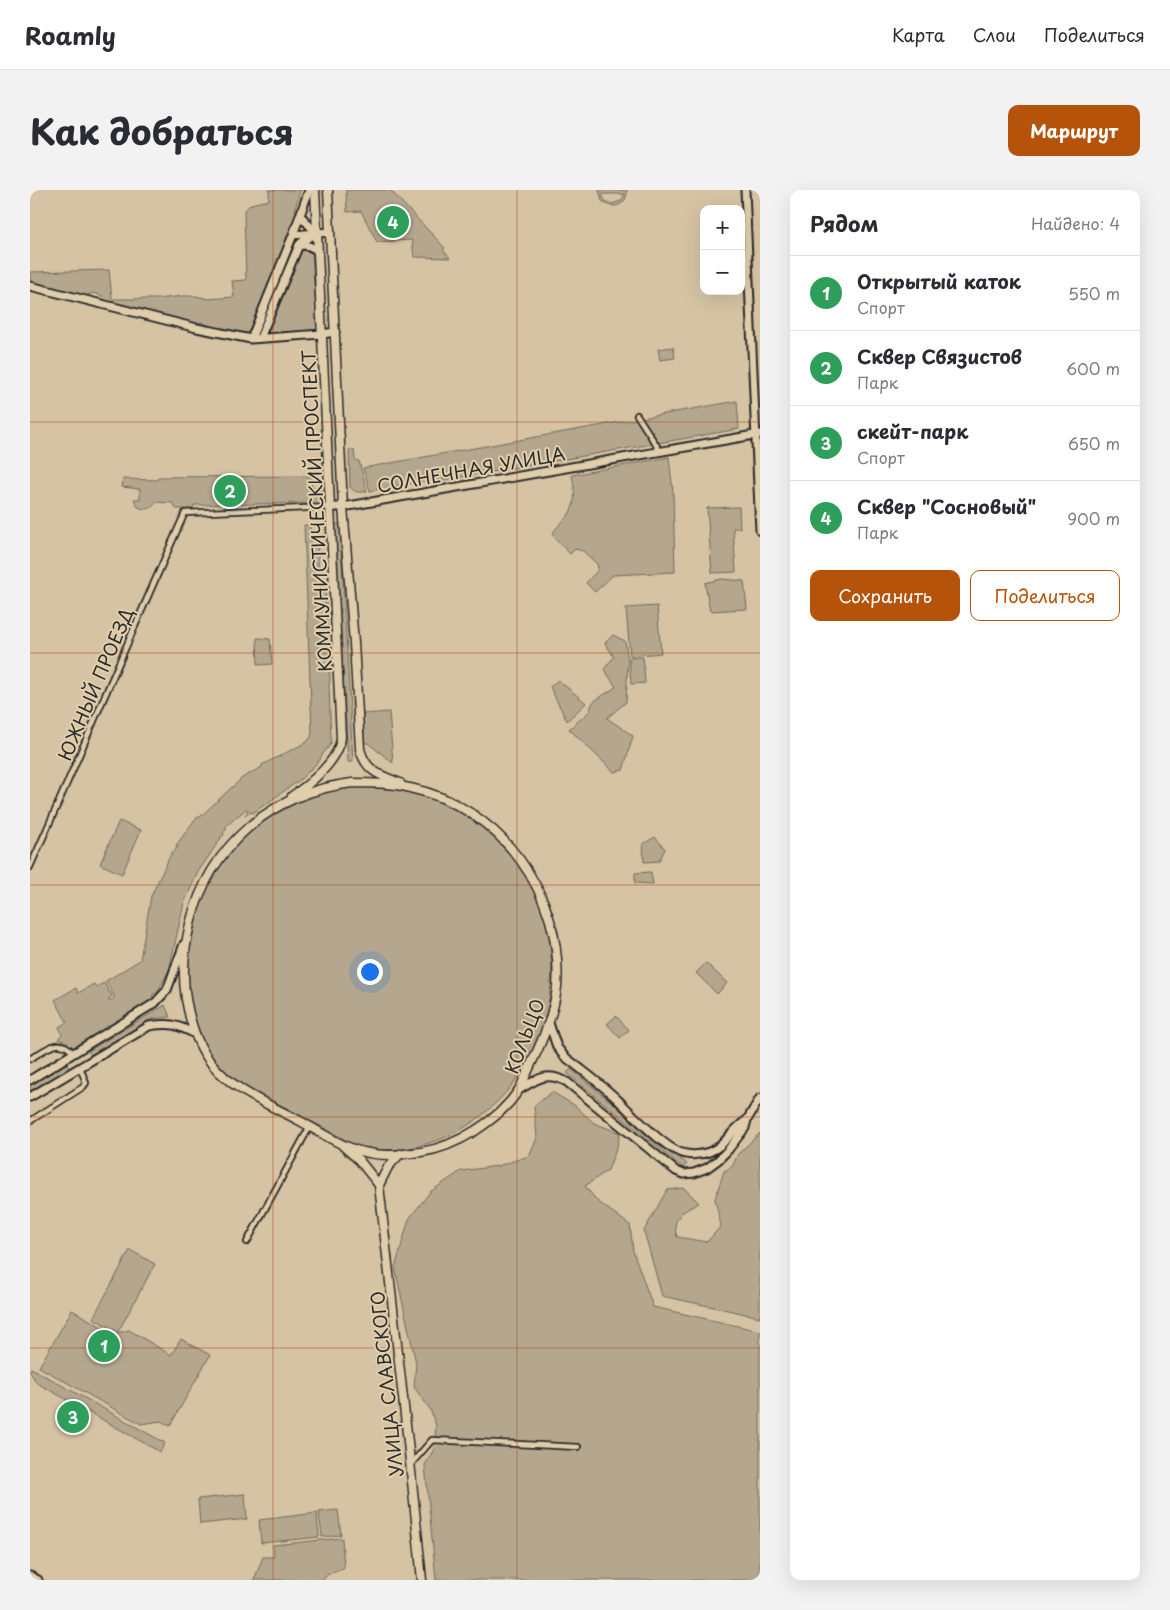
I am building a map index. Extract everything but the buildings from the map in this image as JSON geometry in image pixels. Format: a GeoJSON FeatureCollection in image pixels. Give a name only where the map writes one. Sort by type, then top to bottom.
{"type":"FeatureCollection","features":[{"type":"Feature","properties":{"kind":"main road"},"geometry":{"type":"LineString","coordinates":[[251,339],[309,190]]}},
{"type":"Feature","properties":{"kind":"main road","name":"КОММУНИСТИЧЕСКИЙ ПРОСПЕКТ"},"geometry":{"type":"LineString","coordinates":[[280,805],[320,773],[336,753],[341,743],[315,190]]}},
{"type":"Feature","properties":{"kind":"main road","name":"КОММУНИСТИЧЕСКИЙ ПРОСПЕКТ"},"geometry":{"type":"LineString","coordinates":[[328,190],[343,507],[360,749],[368,766],[380,775],[411,788]]}},
{"type":"Feature","properties":{"kind":"main road"},"geometry":{"type":"LineString","coordinates":[[745,190],[758,434],[760,531]]}},
{"type":"Feature","properties":{"kind":"main road"},"geometry":{"type":"LineString","coordinates":[[300,215],[316,233]]}},
{"type":"Feature","properties":{"kind":"main road"},"geometry":{"type":"LineString","coordinates":[[293,235],[330,232]]}},
{"type":"Feature","properties":{"kind":"main road"},"geometry":{"type":"LineString","coordinates":[[260,338],[299,245],[316,233]]}},
{"type":"Feature","properties":{"kind":"main road"},"geometry":{"type":"LineString","coordinates":[[299,245],[314,248],[318,252]]}},
{"type":"Feature","properties":{"kind":"main road"},"geometry":{"type":"LineString","coordinates":[[30,286],[251,339],[335,332]]}},
{"type":"Feature","properties":{"kind":"main road","name":"СОЛНЕЧНАЯ УЛИЦА"},"geometry":{"type":"LineString","coordinates":[[330,507],[343,507],[758,434]]}},
{"type":"Feature","properties":{"kind":"main road","name":"КОЛЬЦО"},"geometry":{"type":"LineString","coordinates":[[368,783],[411,788],[440,797],[472,814],[498,834],[516,854],[532,877],[548,914],[556,952],[557,985],[544,1037],[519,1090],[498,1112],[464,1138],[426,1151],[400,1154],[368,1153],[338,1142],[251,1094],[223,1076],[211,1063],[203,1052],[189,1014],[184,987],[187,936],[197,899],[226,850],[252,824],[280,805],[312,791],[334,786],[368,783]]}},
{"type":"Feature","properties":{"kind":"main road"},"geometry":{"type":"LineString","coordinates":[[30,1080],[155,1003],[167,990],[187,936]]}},
{"type":"Feature","properties":{"kind":"main road"},"geometry":{"type":"LineString","coordinates":[[549,1023],[557,1047],[564,1056],[620,1102],[631,1114],[679,1152],[699,1154],[710,1152],[719,1147],[746,1120],[760,1098]]}},
{"type":"Feature","properties":{"kind":"main road"},"geometry":{"type":"LineString","coordinates":[[30,1097],[149,1026],[167,1024],[180,1027],[195,1034]]}},
{"type":"Feature","properties":{"kind":"main road"},"geometry":{"type":"LineString","coordinates":[[74,1054],[80,1066]]}},
{"type":"Feature","properties":{"kind":"main road"},"geometry":{"type":"LineString","coordinates":[[519,1090],[537,1079],[547,1076],[557,1077],[567,1082],[676,1171],[684,1174],[694,1173],[707,1168],[718,1160],[745,1128],[746,1120]]}},
{"type":"Feature","properties":{"kind":"main road"},"geometry":{"type":"LineString","coordinates":[[338,1142],[359,1160],[379,1185],[388,1167],[400,1154]]}},
{"type":"Feature","properties":{"kind":"main road","name":"УЛИЦА СЛАВСКОГО"},"geometry":{"type":"LineString","coordinates":[[379,1185],[422,1580]]}},
{"type":"Feature","properties":{"kind":"main road"},"geometry":{"type":"LineString","coordinates":[[30,1576],[38,1580]]}},
{"type":"Feature","properties":{"kind":"street"},"geometry":{"type":"LineString","coordinates":[[637,415],[660,451]]}},
{"type":"Feature","properties":{"kind":"street","name":"СОЛНЕЧНАЯ УЛИЦА"},"geometry":{"type":"LineString","coordinates":[[185,513],[330,507]]}},
{"type":"Feature","properties":{"kind":"street","name":"ЮЖНЫЙ ПРОЕЗД"},"geometry":{"type":"LineString","coordinates":[[30,867],[185,513]]}},
{"type":"Feature","properties":{"kind":"street"},"geometry":{"type":"LineString","coordinates":[[30,1059],[56,1044],[64,1045],[74,1054]]}},
{"type":"Feature","properties":{"kind":"street"},"geometry":{"type":"LineString","coordinates":[[30,1121],[81,1089],[86,1083],[80,1066]]}},
{"type":"Feature","properties":{"kind":"street"},"geometry":{"type":"LineString","coordinates":[[247,1242],[310,1126]]}},
{"type":"Feature","properties":{"kind":"street"},"geometry":{"type":"LineString","coordinates":[[410,1465],[432,1440],[578,1447]]}},
{"type":"Feature","properties":{"kind":"shaded area"},"geometry":{"type":"Polygon","coordinates":[[[269,190],[301,190],[295,209],[297,218],[251,331],[244,335],[207,327],[206,324],[200,322],[196,326],[104,302],[102,296],[93,293],[86,296],[30,283],[30,272],[109,270],[112,299],[157,299],[183,296],[209,299],[234,297],[232,281],[246,280],[244,211],[251,204],[269,200],[269,190]]]}},
{"type":"Feature","properties":{"kind":"shaded area"},"geometry":{"type":"Polygon","coordinates":[[[346,190],[390,190],[445,248],[443,250],[450,258],[414,257],[412,240],[377,242],[361,211],[347,212],[346,190]]]}},
{"type":"Feature","properties":{"kind":"shaded area"},"geometry":{"type":"Polygon","coordinates":[[[599,190],[627,190],[625,199],[619,205],[611,206],[602,201],[599,190]],[[602,194],[605,201],[612,204],[621,201],[625,194],[602,194]]]}},
{"type":"Feature","properties":{"kind":"shaded area"},"geometry":{"type":"Polygon","coordinates":[[[291,250],[293,251],[266,316],[264,315],[291,250]]]}},
{"type":"Feature","properties":{"kind":"shaded area"},"geometry":{"type":"Polygon","coordinates":[[[302,250],[312,252],[317,330],[268,333],[302,250]]]}},
{"type":"Feature","properties":{"kind":"shaded area"},"geometry":{"type":"Polygon","coordinates":[[[673,347],[675,358],[660,360],[658,349],[673,347]]]}},
{"type":"Feature","properties":{"kind":"shaded area"},"geometry":{"type":"Polygon","coordinates":[[[737,401],[739,429],[433,482],[430,480],[370,491],[363,468],[737,401]]]}},
{"type":"Feature","properties":{"kind":"shaded area"},"geometry":{"type":"Polygon","coordinates":[[[349,450],[354,450],[355,460],[359,461],[367,491],[357,492],[350,487],[349,450]]]}},
{"type":"Feature","properties":{"kind":"shaded area"},"geometry":{"type":"Polygon","coordinates":[[[669,457],[673,492],[675,572],[613,575],[595,592],[586,583],[598,570],[597,564],[583,551],[575,549],[570,554],[552,535],[567,517],[574,502],[572,475],[669,457]]]}},
{"type":"Feature","properties":{"kind":"shaded area"},"geometry":{"type":"Polygon","coordinates":[[[311,476],[312,488],[321,487],[321,493],[316,502],[313,503],[194,505],[193,509],[176,509],[173,503],[156,502],[152,507],[146,509],[138,507],[134,499],[140,499],[140,489],[122,487],[123,479],[157,480],[158,477],[311,476]]]}},
{"type":"Feature","properties":{"kind":"shaded area"},"geometry":{"type":"Polygon","coordinates":[[[739,507],[740,528],[733,528],[736,572],[712,573],[707,508],[739,507]]]}},
{"type":"Feature","properties":{"kind":"shaded area"},"geometry":{"type":"Polygon","coordinates":[[[335,524],[340,524],[353,762],[348,762],[335,524]]]}},
{"type":"Feature","properties":{"kind":"shaded area"},"geometry":{"type":"Polygon","coordinates":[[[304,525],[310,525],[310,530],[315,532],[317,537],[319,580],[322,580],[325,586],[331,744],[320,760],[301,779],[253,813],[251,812],[245,816],[248,810],[246,809],[225,827],[227,829],[223,833],[224,835],[220,838],[198,872],[184,903],[169,970],[156,995],[154,993],[152,996],[154,999],[72,1048],[68,1043],[58,1039],[62,1034],[59,1027],[67,1022],[55,1000],[76,988],[78,993],[94,984],[96,987],[104,983],[112,996],[109,998],[109,1001],[114,998],[106,981],[140,960],[151,896],[172,852],[175,851],[178,846],[175,847],[196,818],[200,817],[242,778],[262,767],[262,765],[307,742],[311,737],[304,525]]]}},
{"type":"Feature","properties":{"kind":"shaded area"},"geometry":{"type":"Polygon","coordinates":[[[721,579],[744,581],[747,609],[710,611],[705,583],[721,579]]]}},
{"type":"Feature","properties":{"kind":"shaded area"},"geometry":{"type":"Polygon","coordinates":[[[657,606],[661,653],[630,656],[626,608],[657,606]]]}},
{"type":"Feature","properties":{"kind":"shaded area"},"geometry":{"type":"Polygon","coordinates":[[[613,635],[625,641],[628,660],[626,702],[607,718],[633,736],[623,770],[614,772],[569,729],[589,712],[593,702],[616,687],[604,669],[614,657],[605,643],[613,635]]]}},
{"type":"Feature","properties":{"kind":"shaded area"},"geometry":{"type":"Polygon","coordinates":[[[257,638],[270,639],[272,664],[258,665],[257,638]]]}},
{"type":"Feature","properties":{"kind":"shaded area"},"geometry":{"type":"Polygon","coordinates":[[[643,657],[645,683],[631,684],[629,658],[643,657]]]}},
{"type":"Feature","properties":{"kind":"shaded area"},"geometry":{"type":"Polygon","coordinates":[[[558,680],[586,703],[567,721],[550,687],[558,680]]]}},
{"type":"Feature","properties":{"kind":"shaded area"},"geometry":{"type":"Polygon","coordinates":[[[389,712],[393,763],[368,743],[364,743],[363,714],[389,712]]]}},
{"type":"Feature","properties":{"kind":"shaded area"},"geometry":{"type":"Polygon","coordinates":[[[354,787],[389,789],[424,796],[463,813],[495,837],[520,867],[538,901],[549,938],[551,977],[545,1017],[523,1070],[493,1106],[468,1125],[441,1139],[408,1148],[386,1150],[352,1144],[238,1082],[222,1070],[209,1055],[200,1036],[189,993],[189,954],[200,908],[212,881],[228,857],[247,836],[270,818],[296,804],[324,793],[354,787]]]}},
{"type":"Feature","properties":{"kind":"shaded area"},"geometry":{"type":"Polygon","coordinates":[[[119,821],[141,830],[122,874],[100,864],[119,821]]]}},
{"type":"Feature","properties":{"kind":"shaded area"},"geometry":{"type":"Polygon","coordinates":[[[655,837],[665,849],[659,861],[644,862],[643,844],[655,837]]]}},
{"type":"Feature","properties":{"kind":"shaded area"},"geometry":{"type":"Polygon","coordinates":[[[651,872],[653,884],[635,883],[635,873],[651,872]]]}},
{"type":"Feature","properties":{"kind":"shaded area"},"geometry":{"type":"Polygon","coordinates":[[[706,963],[727,983],[717,994],[696,973],[706,963]]]}},
{"type":"Feature","properties":{"kind":"shaded area"},"geometry":{"type":"Polygon","coordinates":[[[165,1005],[170,1017],[151,1019],[91,1055],[88,1051],[165,1005]]]}},
{"type":"Feature","properties":{"kind":"shaded area"},"geometry":{"type":"Polygon","coordinates":[[[616,1016],[629,1030],[620,1038],[607,1024],[616,1016]]]}},
{"type":"Feature","properties":{"kind":"shaded area"},"geometry":{"type":"Polygon","coordinates":[[[66,1064],[70,1068],[30,1091],[30,1085],[66,1064]]]}},
{"type":"Feature","properties":{"kind":"shaded area"},"geometry":{"type":"Polygon","coordinates":[[[571,1069],[687,1164],[683,1168],[567,1073],[571,1069]]]}},
{"type":"Feature","properties":{"kind":"shaded area"},"geometry":{"type":"Polygon","coordinates":[[[552,1092],[574,1105],[594,1123],[620,1133],[608,1170],[585,1186],[597,1201],[630,1225],[633,1251],[653,1307],[760,1331],[760,1580],[436,1580],[425,1465],[434,1449],[436,1426],[430,1409],[414,1387],[416,1363],[395,1268],[409,1219],[430,1192],[461,1171],[498,1166],[529,1156],[537,1138],[534,1106],[552,1092]]]}},
{"type":"Feature","properties":{"kind":"shaded area"},"geometry":{"type":"Polygon","coordinates":[[[760,1133],[760,1317],[662,1296],[644,1231],[667,1190],[684,1188],[699,1203],[683,1212],[677,1219],[677,1237],[707,1242],[721,1226],[715,1199],[724,1171],[732,1167],[738,1154],[760,1133]]]}},
{"type":"Feature","properties":{"kind":"shaded area"},"geometry":{"type":"Polygon","coordinates":[[[130,1250],[155,1264],[118,1332],[93,1318],[130,1250]]]}},
{"type":"Feature","properties":{"kind":"shaded area"},"geometry":{"type":"Polygon","coordinates":[[[72,1310],[114,1334],[129,1330],[171,1355],[181,1339],[210,1355],[170,1426],[161,1421],[141,1424],[39,1367],[72,1310]]]}},
{"type":"Feature","properties":{"kind":"shaded area"},"geometry":{"type":"Polygon","coordinates":[[[31,1368],[165,1443],[160,1452],[37,1383],[30,1372],[31,1368]]]}},
{"type":"Feature","properties":{"kind":"shaded area"},"geometry":{"type":"Polygon","coordinates":[[[245,1494],[247,1519],[200,1524],[198,1499],[245,1494]]]}},
{"type":"Feature","properties":{"kind":"shaded area"},"geometry":{"type":"Polygon","coordinates":[[[338,1510],[341,1535],[322,1537],[319,1512],[338,1510]]]}},
{"type":"Feature","properties":{"kind":"shaded area"},"geometry":{"type":"Polygon","coordinates":[[[317,1513],[319,1537],[261,1543],[259,1520],[317,1513]]]}},
{"type":"Feature","properties":{"kind":"shaded area"},"geometry":{"type":"Polygon","coordinates":[[[342,1538],[344,1568],[335,1571],[323,1580],[254,1580],[263,1557],[274,1557],[273,1545],[342,1538]]]}},
{"type":"Feature","properties":{"kind":"place","name":"Сквер \"Сосновый\""},"geometry":{"type":"Point","coordinates":[393,222]}},
{"type":"Feature","properties":{"kind":"place","name":"Сквер Связистов"},"geometry":{"type":"Point","coordinates":[230,491]}},
{"type":"Feature","properties":{"kind":"place","name":"Открытый каток"},"geometry":{"type":"Point","coordinates":[104,1346]}},
{"type":"Feature","properties":{"kind":"place","name":"скейт-парк"},"geometry":{"type":"Point","coordinates":[73,1417]}}]}
